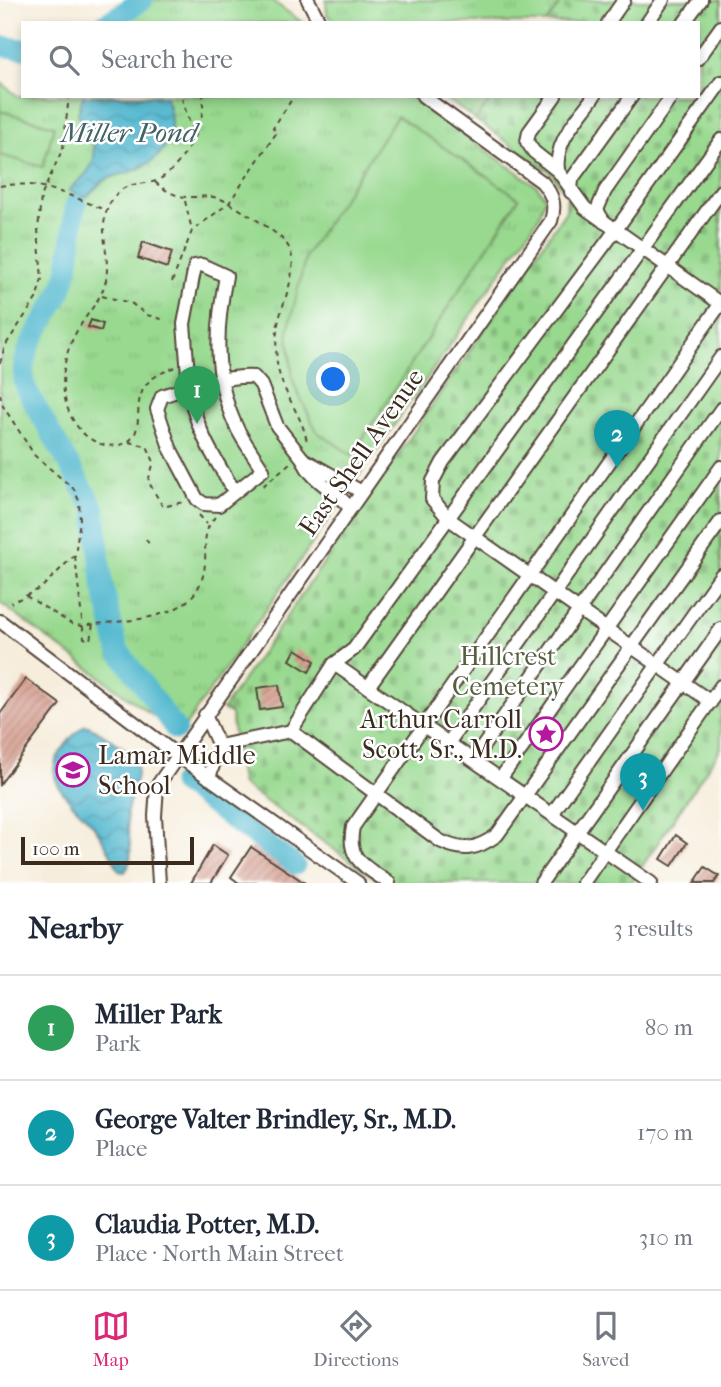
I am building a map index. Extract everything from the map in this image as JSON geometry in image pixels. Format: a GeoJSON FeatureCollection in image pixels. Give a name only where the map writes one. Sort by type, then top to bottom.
{"type":"FeatureCollection","features":[{"type":"Feature","properties":{"kind":"street"},"geometry":{"type":"LineString","coordinates":[[308,0],[319,21]]}},
{"type":"Feature","properties":{"kind":"street"},"geometry":{"type":"LineString","coordinates":[[609,21],[624,0]]}},
{"type":"Feature","properties":{"kind":"street"},"geometry":{"type":"LineString","coordinates":[[648,21],[663,0]]}},
{"type":"Feature","properties":{"kind":"street"},"geometry":{"type":"LineString","coordinates":[[685,21],[701,0]]}},
{"type":"Feature","properties":{"kind":"street"},"geometry":{"type":"LineString","coordinates":[[700,56],[721,27]]}},
{"type":"Feature","properties":{"kind":"street"},"geometry":{"type":"LineString","coordinates":[[711,702],[530,573],[449,519],[432,499],[433,481],[443,462],[611,228],[721,82]]}},
{"type":"Feature","properties":{"kind":"street","name":"East Shell Avenue"},"geometry":{"type":"LineString","coordinates":[[159,883],[155,816],[158,786],[360,491],[551,221],[555,208],[551,193],[542,182],[426,98]]}},
{"type":"Feature","properties":{"kind":"street"},"geometry":{"type":"LineString","coordinates":[[389,883],[354,857],[349,844],[353,827],[721,303],[585,208],[558,171],[534,152],[527,142],[529,132],[554,98]]}},
{"type":"Feature","properties":{"kind":"street"},"geometry":{"type":"LineString","coordinates":[[558,171],[556,155],[562,142],[593,98]]}},
{"type":"Feature","properties":{"kind":"street"},"geometry":{"type":"LineString","coordinates":[[571,192],[572,179],[631,98]]}},
{"type":"Feature","properties":{"kind":"street"},"geometry":{"type":"LineString","coordinates":[[611,228],[597,210],[605,191],[671,98]]}},
{"type":"Feature","properties":{"kind":"street"},"geometry":{"type":"LineString","coordinates":[[219,746],[291,732],[334,664],[354,649],[721,140]]}},
{"type":"Feature","properties":{"kind":"street"},"geometry":{"type":"LineString","coordinates":[[368,687],[721,191]]}},
{"type":"Feature","properties":{"kind":"street"},"geometry":{"type":"LineString","coordinates":[[235,492],[205,444],[192,410],[189,387],[185,361],[184,324],[195,266],[202,265],[226,276],[217,350],[219,381],[235,425],[262,470],[235,492],[219,505],[204,504],[197,499],[170,448],[156,409],[158,402],[168,393],[189,387],[219,381],[248,377],[257,380],[277,426],[301,457],[310,475],[340,495],[349,508]]}},
{"type":"Feature","properties":{"kind":"street"},"geometry":{"type":"LineString","coordinates":[[449,742],[721,357]]}},
{"type":"Feature","properties":{"kind":"street"},"geometry":{"type":"LineString","coordinates":[[474,759],[721,409]]}},
{"type":"Feature","properties":{"kind":"street"},"geometry":{"type":"LineString","coordinates":[[301,457],[327,469],[360,491]]}},
{"type":"Feature","properties":{"kind":"street"},"geometry":{"type":"LineString","coordinates":[[501,778],[721,467]]}},
{"type":"Feature","properties":{"kind":"street"},"geometry":{"type":"LineString","coordinates":[[291,732],[440,841],[457,849],[479,848],[497,835],[721,521]]}},
{"type":"Feature","properties":{"kind":"street"},"geometry":{"type":"LineString","coordinates":[[552,814],[721,575]]}},
{"type":"Feature","properties":{"kind":"street"},"geometry":{"type":"LineString","coordinates":[[0,621],[342,878],[358,883]]}},
{"type":"Feature","properties":{"kind":"street"},"geometry":{"type":"LineString","coordinates":[[541,883],[721,629]]}},
{"type":"Feature","properties":{"kind":"street"},"geometry":{"type":"LineString","coordinates":[[334,664],[649,882]]}},
{"type":"Feature","properties":{"kind":"street"},"geometry":{"type":"LineString","coordinates":[[583,883],[721,686]]}},
{"type":"Feature","properties":{"kind":"street"},"geometry":{"type":"LineString","coordinates":[[205,715],[219,746],[209,778]]}},
{"type":"Feature","properties":{"kind":"path"},"geometry":{"type":"LineString","coordinates":[[0,363],[10,338],[36,299],[42,279],[38,230],[41,197],[63,148],[69,98]]}},
{"type":"Feature","properties":{"kind":"path"},"geometry":{"type":"LineString","coordinates":[[182,98],[194,137]]}},
{"type":"Feature","properties":{"kind":"path"},"geometry":{"type":"LineString","coordinates":[[187,501],[163,507],[148,481],[154,462],[147,446],[128,442],[117,446],[103,445],[88,438],[77,427],[64,395],[63,375],[72,339],[101,296],[106,280],[102,229],[106,210],[121,189],[133,184],[155,182],[184,159],[203,111],[203,98]]}},
{"type":"Feature","properties":{"kind":"path"},"geometry":{"type":"LineString","coordinates":[[172,282],[192,231],[229,203],[270,144],[277,132],[274,128],[293,98]]}},
{"type":"Feature","properties":{"kind":"path"},"geometry":{"type":"LineString","coordinates":[[155,182],[170,195],[184,199],[209,197],[229,203],[285,242],[291,255],[290,280],[277,331],[277,364],[283,391],[306,437],[307,445],[301,457],[269,485],[256,489]]}},
{"type":"Feature","properties":{"kind":"path"},"geometry":{"type":"LineString","coordinates":[[0,186],[14,183],[47,186],[106,210]]}},
{"type":"Feature","properties":{"kind":"path"},"geometry":{"type":"LineString","coordinates":[[184,199],[192,231]]}},
{"type":"Feature","properties":{"kind":"path"},"geometry":{"type":"LineString","coordinates":[[101,296],[131,303],[147,315],[165,320]]}},
{"type":"Feature","properties":{"kind":"path"},"geometry":{"type":"LineString","coordinates":[[128,442],[140,422],[138,405],[142,391],[159,373],[185,361]]}},
{"type":"Feature","properties":{"kind":"path"},"geometry":{"type":"LineString","coordinates":[[0,394],[2,406],[35,456],[74,489],[79,500],[80,520],[75,555],[84,638],[90,640],[94,624]]}},
{"type":"Feature","properties":{"kind":"path"},"geometry":{"type":"LineString","coordinates":[[197,512],[208,524]]}},
{"type":"Feature","properties":{"kind":"path"},"geometry":{"type":"LineString","coordinates":[[26,596],[72,624],[82,626],[176,610],[191,598],[205,563],[203,542],[208,524],[218,512]]}},
{"type":"Feature","properties":{"kind":"path"},"geometry":{"type":"LineString","coordinates":[[146,539],[149,544]]}},
{"type":"Feature","properties":{"kind":"path"},"geometry":{"type":"LineString","coordinates":[[11,603],[41,588],[75,555]]}},
{"type":"Feature","properties":{"kind":"green space"},"geometry":{"type":"Polygon","coordinates":[[[138,0],[271,0],[300,21],[112,21],[138,0]]]}},
{"type":"Feature","properties":{"kind":"green space"},"geometry":{"type":"Polygon","coordinates":[[[326,0],[563,0],[547,21],[334,21],[327,15],[326,0]]]}},
{"type":"Feature","properties":{"kind":"green space","name":"Hillcrest Cemetery"},"geometry":{"type":"Polygon","coordinates":[[[563,0],[721,0],[721,748],[631,883],[382,883],[241,784],[231,714],[223,709],[566,211],[567,195],[550,172],[476,120],[492,98],[700,98],[700,21],[547,21],[563,0]]]}},
{"type":"Feature","properties":{"kind":"green space"},"geometry":{"type":"Polygon","coordinates":[[[0,82],[21,98],[411,98],[537,186],[545,198],[539,217],[179,735],[0,603],[0,82]]]}},
{"type":"Feature","properties":{"kind":"green space"},"geometry":{"type":"Polygon","coordinates":[[[445,98],[492,98],[476,120],[445,98]]]}},
{"type":"Feature","properties":{"kind":"green space"},"geometry":{"type":"Polygon","coordinates":[[[0,111],[54,126],[43,167],[0,155],[0,111]]]}},
{"type":"Feature","properties":{"kind":"green space"},"geometry":{"type":"Polygon","coordinates":[[[397,116],[519,198],[352,455],[317,432],[293,382],[288,331],[306,255],[397,116]]]}},
{"type":"Feature","properties":{"kind":"water","name":"Miller Pond"},"geometry":{"type":"Polygon","coordinates":[[[82,98],[166,98],[171,129],[158,156],[134,171],[107,179],[86,197],[69,191],[88,171],[94,156],[92,142],[78,114],[82,98]]]}},
{"type":"Feature","properties":{"kind":"water"},"geometry":{"type":"Polygon","coordinates":[[[85,725],[97,730],[132,755],[137,765],[127,813],[131,851],[125,872],[119,871],[96,829],[62,792],[54,773],[60,753],[85,725]]]}},
{"type":"Feature","properties":{"kind":"building"},"geometry":{"type":"Polygon","coordinates":[[[143,242],[172,252],[167,268],[138,258],[143,242]]]}},
{"type":"Feature","properties":{"kind":"building"},"geometry":{"type":"Polygon","coordinates":[[[91,320],[103,324],[101,331],[88,327],[91,320]]]}},
{"type":"Feature","properties":{"kind":"building"},"geometry":{"type":"Polygon","coordinates":[[[296,649],[315,661],[309,672],[290,660],[296,649]]]}},
{"type":"Feature","properties":{"kind":"building"},"geometry":{"type":"Polygon","coordinates":[[[26,679],[60,704],[0,784],[0,714],[26,679]]]}},
{"type":"Feature","properties":{"kind":"building"},"geometry":{"type":"Polygon","coordinates":[[[279,685],[282,707],[260,710],[257,688],[279,685]]]}},
{"type":"Feature","properties":{"kind":"building"},"geometry":{"type":"Polygon","coordinates":[[[676,835],[687,843],[672,866],[661,859],[676,835]]]}},
{"type":"Feature","properties":{"kind":"building"},"geometry":{"type":"Polygon","coordinates":[[[213,845],[228,855],[211,883],[191,883],[213,845]]]}},
{"type":"Feature","properties":{"kind":"building"},"geometry":{"type":"Polygon","coordinates":[[[251,847],[305,883],[239,883],[231,877],[251,847]]]}},
{"type":"Feature","properties":{"kind":"building"},"geometry":{"type":"Polygon","coordinates":[[[705,867],[719,876],[714,883],[694,883],[705,867]]]}},
{"type":"Feature","properties":{"kind":"waterway"},"geometry":{"type":"LineString","coordinates":[[109,21],[143,0]]}},
{"type":"Feature","properties":{"kind":"waterway"},"geometry":{"type":"LineString","coordinates":[[0,46],[21,49]]}},
{"type":"Feature","properties":{"kind":"waterway"},"geometry":{"type":"LineString","coordinates":[[76,204],[65,280],[60,294],[30,346],[23,374],[26,389],[95,510],[102,582],[118,650],[176,730]]}},
{"type":"Feature","properties":{"kind":"waterway"},"geometry":{"type":"LineString","coordinates":[[132,765],[145,758]]}},
{"type":"Feature","properties":{"kind":"waterway"},"geometry":{"type":"LineString","coordinates":[[182,783],[295,865]]}},
{"type":"Feature","properties":{"kind":"place","name":"Miller Park"},"geometry":{"type":"Point","coordinates":[197,424]}},
{"type":"Feature","properties":{"kind":"place","name":"George Valter Brindley, Sr., M.D."},"geometry":{"type":"Point","coordinates":[617,468]}},
{"type":"Feature","properties":{"kind":"place","name":"Arthur Carroll Scott, Sr., M.D."},"geometry":{"type":"Point","coordinates":[546,734]}},
{"type":"Feature","properties":{"kind":"place","name":"Lamar Middle School"},"geometry":{"type":"Point","coordinates":[73,770]}},
{"type":"Feature","properties":{"kind":"place","name":"Claudia Potter, M.D."},"geometry":{"type":"Point","coordinates":[643,811]}}]}
